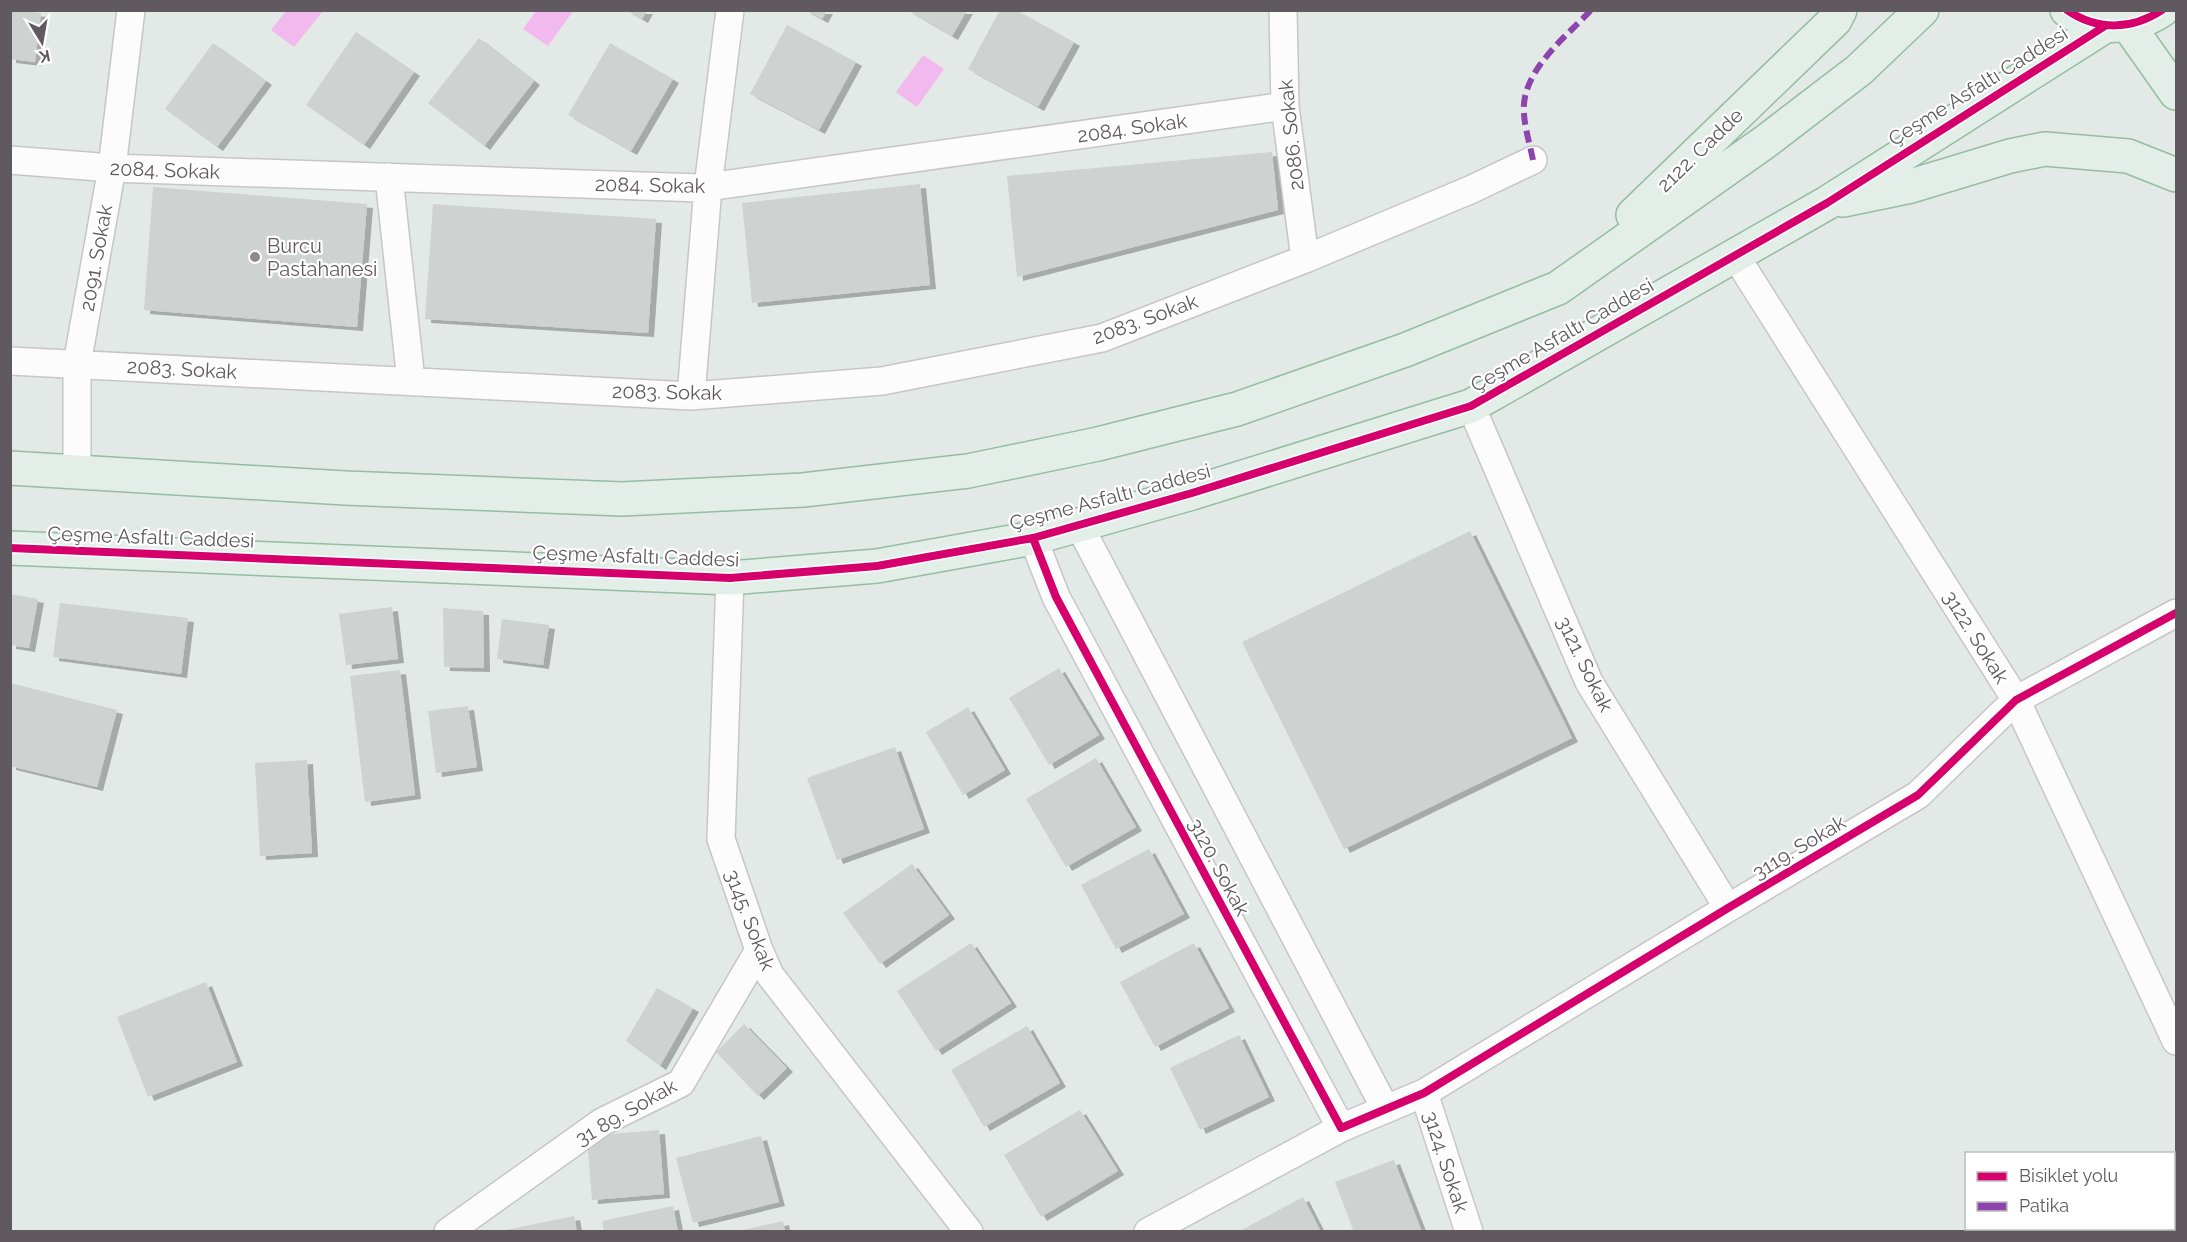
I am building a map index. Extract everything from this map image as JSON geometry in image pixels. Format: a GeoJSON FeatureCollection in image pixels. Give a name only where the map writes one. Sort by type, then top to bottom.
{"type":"FeatureCollection","features":[{"type":"Feature","properties":{"kind":"highway","name":"2122. Cadde"},"geometry":{"type":"LineString","coordinates":[[1558,288],[1835,20],[1839,10]]}},
{"type":"Feature","properties":{"kind":"highway"},"geometry":{"type":"LineString","coordinates":[[10,468],[345,488],[622,499],[803,490],[968,471],[1098,444],[1238,409],[1405,350],[1558,288],[1765,142],[1859,70],[1922,10]]}},
{"type":"Feature","properties":{"kind":"highway"},"geometry":{"type":"LineString","coordinates":[[2067,10],[2079,18],[2116,26],[2176,93]]}},
{"type":"Feature","properties":{"kind":"highway","name":"Çeşme Asfaltı Caddesi"},"geometry":{"type":"LineString","coordinates":[[10,548],[730,578],[877,566],[1033,538],[1191,493],[1471,406],[1827,203],[2116,26],[2150,18],[2162,10]]}},
{"type":"Feature","properties":{"kind":"highway"},"geometry":{"type":"LineString","coordinates":[[1827,203],[1911,186],[2010,156],[2045,149],[2128,156],[2176,175]]}},
{"type":"Feature","properties":{"kind":"street","name":"2091. Sokak"},"geometry":{"type":"LineString","coordinates":[[77,471],[77,364],[112,168],[131,10]]}},
{"type":"Feature","properties":{"kind":"street"},"geometry":{"type":"LineString","coordinates":[[691,396],[708,187],[730,10]]}},
{"type":"Feature","properties":{"kind":"street","name":"2086. Sokak"},"geometry":{"type":"LineString","coordinates":[[1283,10],[1285,106],[1305,259]]}},
{"type":"Feature","properties":{"kind":"street","name":"2084. Sokak"},"geometry":{"type":"LineString","coordinates":[[10,160],[112,168],[708,187],[1285,106]]}},
{"type":"Feature","properties":{"kind":"street","name":"2083. Sokak"},"geometry":{"type":"LineString","coordinates":[[10,361],[691,396],[882,381],[1102,338],[1305,259],[1470,190],[1533,160]]}},
{"type":"Feature","properties":{"kind":"street"},"geometry":{"type":"LineString","coordinates":[[389,177],[411,381]]}},
{"type":"Feature","properties":{"kind":"street","name":"3122. Sokak"},"geometry":{"type":"LineString","coordinates":[[1735,255],[2016,700],[2176,1041]]}},
{"type":"Feature","properties":{"kind":"street","name":"3121. Sokak"},"geometry":{"type":"LineString","coordinates":[[1471,406],[1589,682],[1728,908]]}},
{"type":"Feature","properties":{"kind":"street"},"geometry":{"type":"LineString","coordinates":[[1078,525],[1385,1108]]}},
{"type":"Feature","properties":{"kind":"street","name":"3120. Sokak"},"geometry":{"type":"LineString","coordinates":[[1033,538],[1056,597],[1341,1128]]}},
{"type":"Feature","properties":{"kind":"street","name":"3145. Sokak"},"geometry":{"type":"LineString","coordinates":[[730,578],[721,839],[759,950],[770,975],[969,1232]]}},
{"type":"Feature","properties":{"kind":"street","name":"3119. Sokak"},"geometry":{"type":"LineString","coordinates":[[1424,1093],[1918,795],[2016,700],[2176,613]]}},
{"type":"Feature","properties":{"kind":"street","name":"31 89. Sokak"},"geometry":{"type":"LineString","coordinates":[[448,1232],[602,1122],[681,1083],[759,950]]}},
{"type":"Feature","properties":{"kind":"street"},"geometry":{"type":"LineString","coordinates":[[1148,1232],[1341,1128],[1424,1093]]}},
{"type":"Feature","properties":{"kind":"street","name":"3124. Sokak"},"geometry":{"type":"LineString","coordinates":[[1424,1093],[1469,1232]]}},
{"type":"Feature","properties":{"kind":"shaded area"},"geometry":{"type":"Polygon","coordinates":[[[287,10],[323,11],[294,47],[271,30],[287,10]]]}},
{"type":"Feature","properties":{"kind":"shaded area"},"geometry":{"type":"Polygon","coordinates":[[[536,11],[573,11],[548,46],[523,29],[536,11]]]}},
{"type":"Feature","properties":{"kind":"shaded area"},"geometry":{"type":"Polygon","coordinates":[[[923,55],[944,69],[917,107],[896,92],[923,55]]]}},
{"type":"Feature","properties":{"kind":"building"},"geometry":{"type":"Polygon","coordinates":[[[10,10],[41,13],[35,62],[10,59],[10,10]]]}},
{"type":"Feature","properties":{"kind":"building"},"geometry":{"type":"Polygon","coordinates":[[[626,10],[647,10],[642,19],[626,10]]]}},
{"type":"Feature","properties":{"kind":"building"},"geometry":{"type":"Polygon","coordinates":[[[805,10],[827,10],[822,19],[805,10]]]}},
{"type":"Feature","properties":{"kind":"building"},"geometry":{"type":"Polygon","coordinates":[[[907,10],[967,10],[952,36],[907,10]]]}},
{"type":"Feature","properties":{"kind":"building"},"geometry":{"type":"Polygon","coordinates":[[[1000,10],[1016,10],[1074,42],[1038,107],[968,69],[1000,10]]]}},
{"type":"Feature","properties":{"kind":"building"},"geometry":{"type":"Polygon","coordinates":[[[787,25],[856,62],[819,130],[750,94],[787,25]]]}},
{"type":"Feature","properties":{"kind":"building"},"geometry":{"type":"Polygon","coordinates":[[[356,32],[414,72],[364,145],[306,105],[356,32]]]}},
{"type":"Feature","properties":{"kind":"building"},"geometry":{"type":"Polygon","coordinates":[[[479,38],[534,81],[484,146],[428,103],[479,38]]]}},
{"type":"Feature","properties":{"kind":"building"},"geometry":{"type":"Polygon","coordinates":[[[213,43],[266,81],[217,147],[165,109],[213,43]]]}},
{"type":"Feature","properties":{"kind":"building"},"geometry":{"type":"Polygon","coordinates":[[[610,43],[673,79],[631,151],[568,115],[610,43]]]}},
{"type":"Feature","properties":{"kind":"building"},"geometry":{"type":"Polygon","coordinates":[[[1272,152],[1278,210],[1017,277],[1007,176],[1272,152]]]}},
{"type":"Feature","properties":{"kind":"building"},"geometry":{"type":"Polygon","coordinates":[[[920,184],[930,285],[752,303],[742,203],[920,184]]]}},
{"type":"Feature","properties":{"kind":"building","name":"Burcu Pastahanesi"},"geometry":{"type":"Polygon","coordinates":[[[153,187],[367,204],[357,327],[144,310],[153,187]]]}},
{"type":"Feature","properties":{"kind":"building"},"geometry":{"type":"Polygon","coordinates":[[[433,204],[656,219],[648,333],[425,319],[433,204]]]}},
{"type":"Feature","properties":{"kind":"building"},"geometry":{"type":"Polygon","coordinates":[[[1470,531],[1572,738],[1344,849],[1242,642],[1470,531]]]}},
{"type":"Feature","properties":{"kind":"building"},"geometry":{"type":"Polygon","coordinates":[[[10,594],[38,599],[29,648],[10,645],[10,594]]]}},
{"type":"Feature","properties":{"kind":"building"},"geometry":{"type":"Polygon","coordinates":[[[60,603],[188,618],[181,674],[53,657],[60,603]]]}},
{"type":"Feature","properties":{"kind":"building"},"geometry":{"type":"Polygon","coordinates":[[[392,607],[398,659],[346,665],[339,614],[392,607]]]}},
{"type":"Feature","properties":{"kind":"building"},"geometry":{"type":"Polygon","coordinates":[[[443,608],[483,611],[484,668],[444,667],[443,608]]]}},
{"type":"Feature","properties":{"kind":"building"},"geometry":{"type":"Polygon","coordinates":[[[502,619],[549,625],[543,665],[497,659],[502,619]]]}},
{"type":"Feature","properties":{"kind":"building"},"geometry":{"type":"Polygon","coordinates":[[[1059,668],[1099,735],[1049,765],[1009,698],[1059,668]]]}},
{"type":"Feature","properties":{"kind":"building"},"geometry":{"type":"Polygon","coordinates":[[[400,670],[415,795],[365,802],[350,676],[400,670]]]}},
{"type":"Feature","properties":{"kind":"building"},"geometry":{"type":"Polygon","coordinates":[[[10,683],[117,710],[97,787],[10,766],[10,683]]]}},
{"type":"Feature","properties":{"kind":"building"},"geometry":{"type":"Polygon","coordinates":[[[468,706],[477,767],[436,773],[428,711],[468,706]]]}},
{"type":"Feature","properties":{"kind":"building"},"geometry":{"type":"Polygon","coordinates":[[[968,707],[1005,770],[963,795],[926,732],[968,707]]]}},
{"type":"Feature","properties":{"kind":"building"},"geometry":{"type":"Polygon","coordinates":[[[895,747],[924,829],[837,860],[807,778],[895,747]]]}},
{"type":"Feature","properties":{"kind":"building"},"geometry":{"type":"Polygon","coordinates":[[[1096,758],[1136,827],[1066,867],[1026,799],[1096,758]]]}},
{"type":"Feature","properties":{"kind":"building"},"geometry":{"type":"Polygon","coordinates":[[[307,760],[312,853],[260,856],[255,763],[307,760]]]}},
{"type":"Feature","properties":{"kind":"building"},"geometry":{"type":"Polygon","coordinates":[[[1149,849],[1184,914],[1116,949],[1081,885],[1149,849]]]}},
{"type":"Feature","properties":{"kind":"building"},"geometry":{"type":"Polygon","coordinates":[[[912,864],[949,915],[880,964],[843,913],[912,864]]]}},
{"type":"Feature","properties":{"kind":"building"},"geometry":{"type":"Polygon","coordinates":[[[971,943],[1011,1003],[936,1051],[897,991],[971,943]]]}},
{"type":"Feature","properties":{"kind":"building"},"geometry":{"type":"Polygon","coordinates":[[[1194,943],[1229,1008],[1155,1047],[1120,982],[1194,943]]]}},
{"type":"Feature","properties":{"kind":"building"},"geometry":{"type":"Polygon","coordinates":[[[206,982],[237,1062],[148,1097],[117,1017],[206,982]]]}},
{"type":"Feature","properties":{"kind":"building"},"geometry":{"type":"Polygon","coordinates":[[[657,988],[693,1008],[660,1066],[626,1041],[657,988]]]}},
{"type":"Feature","properties":{"kind":"building"},"geometry":{"type":"Polygon","coordinates":[[[744,1024],[787,1068],[758,1096],[716,1052],[744,1024]]]}},
{"type":"Feature","properties":{"kind":"building"},"geometry":{"type":"Polygon","coordinates":[[[1027,1026],[1060,1083],[984,1127],[951,1070],[1027,1026]]]}},
{"type":"Feature","properties":{"kind":"building"},"geometry":{"type":"Polygon","coordinates":[[[1239,1035],[1269,1097],[1200,1130],[1170,1068],[1239,1035]]]}},
{"type":"Feature","properties":{"kind":"building"},"geometry":{"type":"Polygon","coordinates":[[[1080,1110],[1118,1171],[1041,1217],[1004,1155],[1080,1110]]]}},
{"type":"Feature","properties":{"kind":"building"},"geometry":{"type":"Polygon","coordinates":[[[659,1130],[664,1194],[592,1200],[587,1136],[659,1130]]]}},
{"type":"Feature","properties":{"kind":"building"},"geometry":{"type":"Polygon","coordinates":[[[761,1136],[779,1202],[693,1223],[676,1158],[761,1136]]]}},
{"type":"Feature","properties":{"kind":"building"},"geometry":{"type":"Polygon","coordinates":[[[1394,1160],[1422,1232],[1354,1232],[1335,1182],[1394,1160]]]}},
{"type":"Feature","properties":{"kind":"building"},"geometry":{"type":"Polygon","coordinates":[[[1303,1197],[1321,1232],[1238,1232],[1303,1197]]]}},
{"type":"Feature","properties":{"kind":"building"},"geometry":{"type":"Polygon","coordinates":[[[673,1206],[678,1232],[604,1232],[602,1221],[673,1206]]]}},
{"type":"Feature","properties":{"kind":"building"},"geometry":{"type":"Polygon","coordinates":[[[574,1216],[577,1232],[507,1232],[506,1230],[574,1216]]]}},
{"type":"Feature","properties":{"kind":"building"},"geometry":{"type":"Polygon","coordinates":[[[783,1221],[785,1232],[739,1232],[739,1231],[783,1221]]]}},
{"type":"Feature","properties":{"kind":"marked path"},"geometry":{"type":"LineString","coordinates":[[1533,160],[1524,114],[1529,84],[1546,57],[1591,10]]}},
{"type":"Feature","properties":{"kind":"cycle path"},"geometry":{"type":"LineString","coordinates":[[2067,10],[2078,17],[2102,25],[2127,24],[2151,17],[2162,10]]}},
{"type":"Feature","properties":{"kind":"cycle path"},"geometry":{"type":"LineString","coordinates":[[10,548],[730,578],[877,566],[1033,538],[1192,493],[1471,406],[1827,203],[2105,26]]}},
{"type":"Feature","properties":{"kind":"cycle path"},"geometry":{"type":"LineString","coordinates":[[1033,538],[1056,597],[1341,1128],[1424,1093],[1918,795],[2016,700],[2176,613]]}},
{"type":"Feature","properties":{"kind":"place","name":"Burcu Pastahanesi"},"geometry":{"type":"Point","coordinates":[255,257]}}]}
